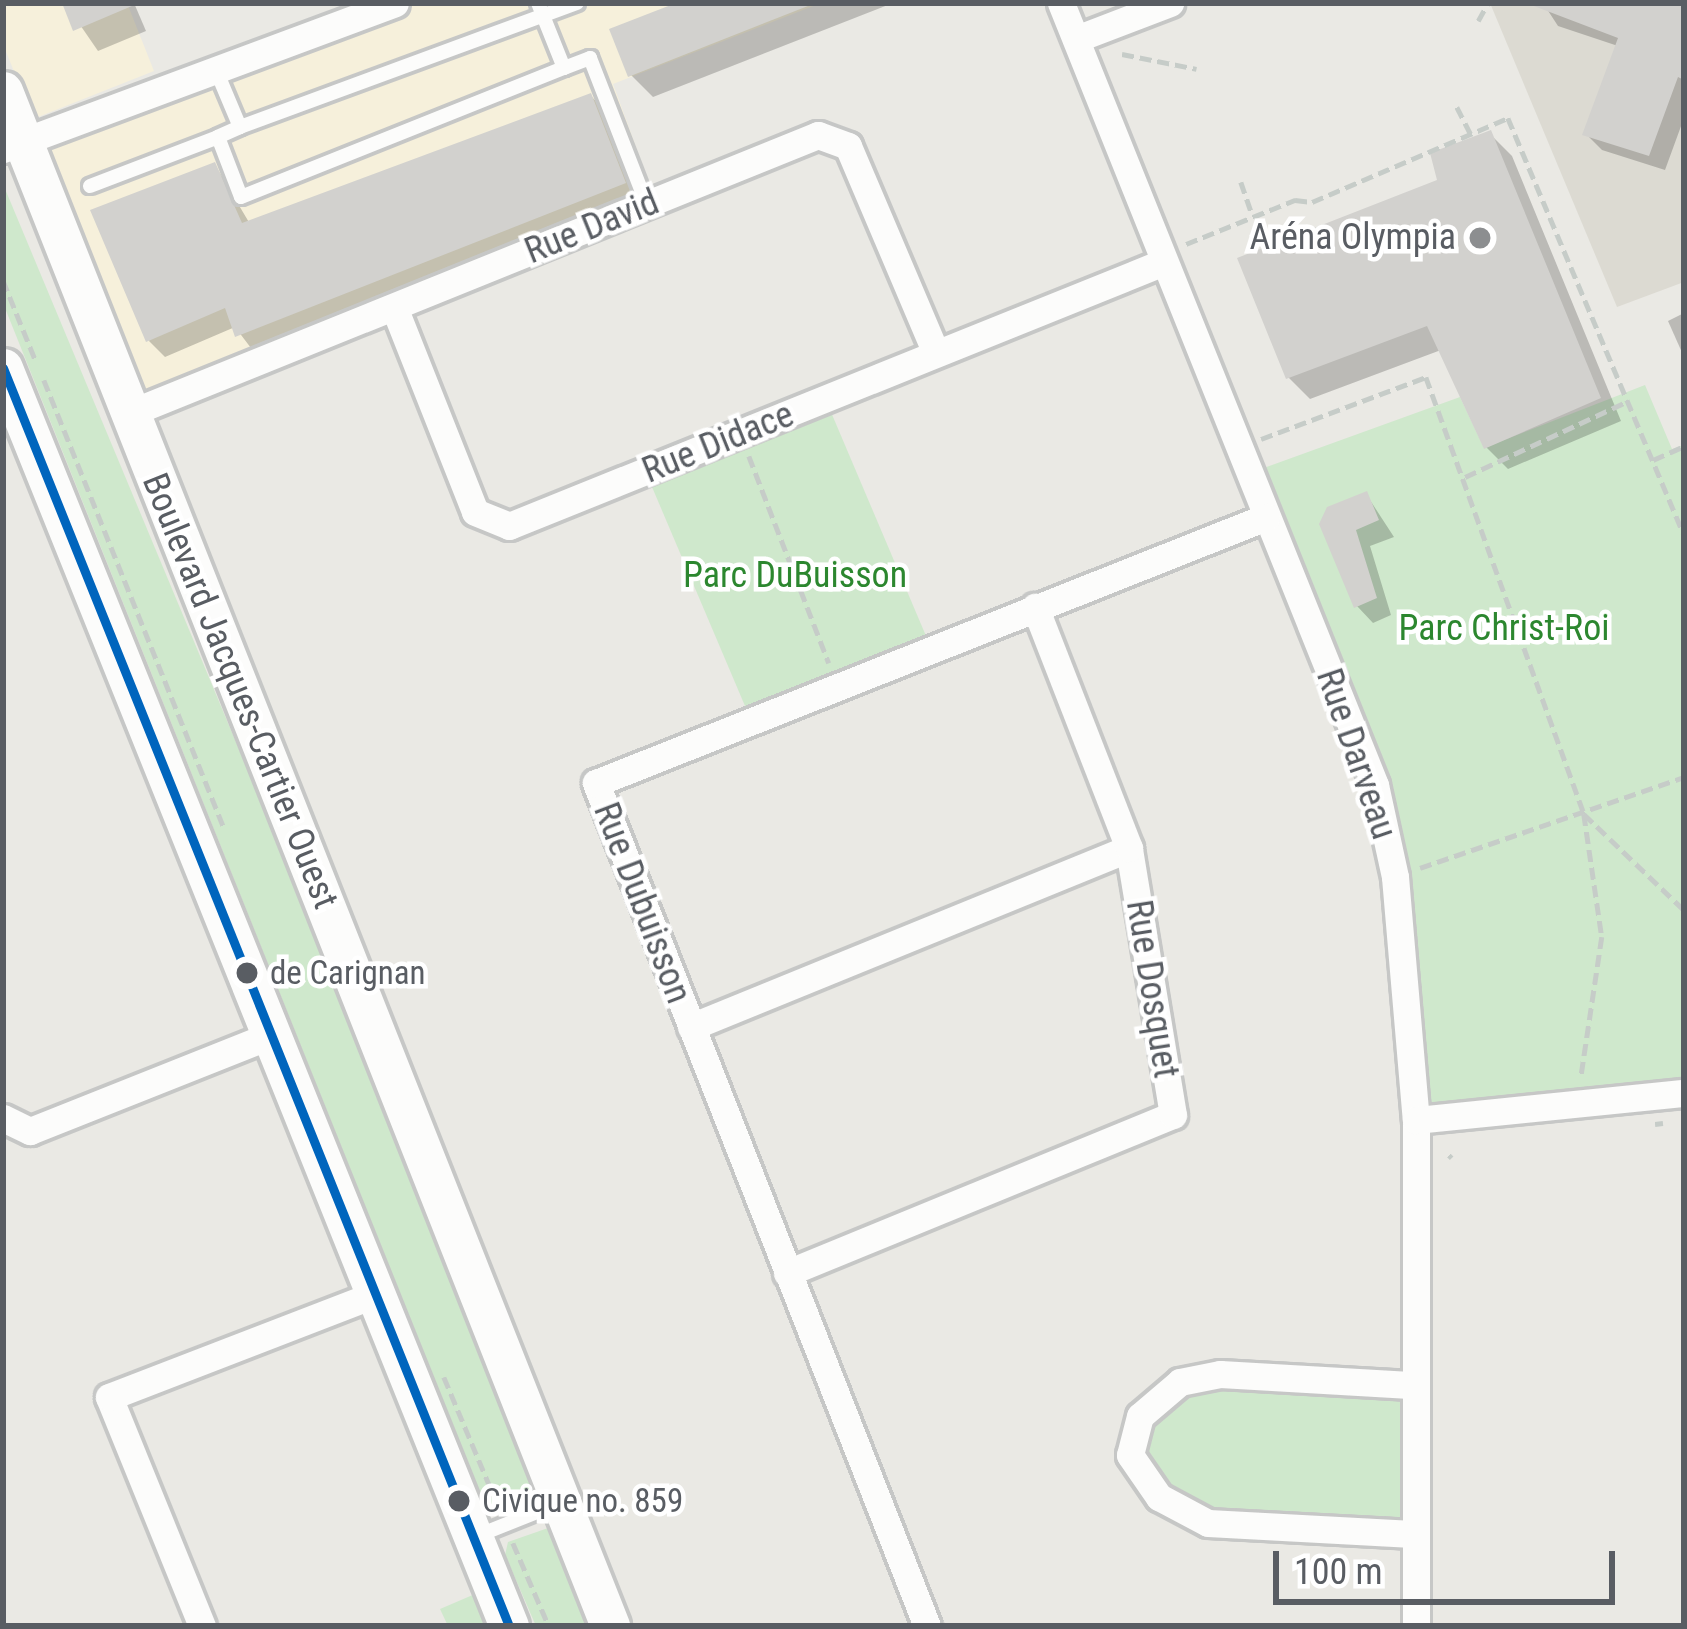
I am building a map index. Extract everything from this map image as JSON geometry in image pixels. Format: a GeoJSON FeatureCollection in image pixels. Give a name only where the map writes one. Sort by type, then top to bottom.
{"type":"FeatureCollection","features":[{"type":"Feature","properties":{"kind":"main road","name":"Boulevard Jacques-Cartier Ouest"},"geometry":{"type":"LineString","coordinates":[[3,91],[13,145],[130,413],[610,1626]]}},
{"type":"Feature","properties":{"kind":"main road"},"geometry":{"type":"LineString","coordinates":[[3,368],[266,1037],[373,1295],[490,1531],[509,1626]]}},
{"type":"Feature","properties":{"kind":"street"},"geometry":{"type":"LineString","coordinates":[[13,145],[395,3]]}},
{"type":"Feature","properties":{"kind":"street","name":"Rue Darveau"},"geometry":{"type":"LineString","coordinates":[[1061,3],[1175,253],[1239,448],[1375,785],[1395,877],[1416,1120],[1411,1385],[1416,1626]]}},
{"type":"Feature","properties":{"kind":"street"},"geometry":{"type":"LineString","coordinates":[[1076,39],[1169,3]]}},
{"type":"Feature","properties":{"kind":"street","name":"Rue David"},"geometry":{"type":"LineString","coordinates":[[130,413],[818,136],[848,146],[935,350]]}},
{"type":"Feature","properties":{"kind":"street","name":"Rue Didace"},"geometry":{"type":"LineString","coordinates":[[394,307],[476,512],[508,526],[1175,253]]}},
{"type":"Feature","properties":{"kind":"street","name":"Rue Dubuisson"},"geometry":{"type":"LineString","coordinates":[[927,1626],[596,784],[1266,518]]}},
{"type":"Feature","properties":{"kind":"street","name":"Rue Dosquet"},"geometry":{"type":"LineString","coordinates":[[787,1273],[1174,1115],[1129,848],[1035,607]]}},
{"type":"Feature","properties":{"kind":"street"},"geometry":{"type":"LineString","coordinates":[[691,1027],[1129,848]]}},
{"type":"Feature","properties":{"kind":"street"},"geometry":{"type":"LineString","coordinates":[[3,1118],[30,1132],[266,1037]]}},
{"type":"Feature","properties":{"kind":"street"},"geometry":{"type":"LineString","coordinates":[[1416,1120],[1684,1093]]}},
{"type":"Feature","properties":{"kind":"street"},"geometry":{"type":"LineString","coordinates":[[202,1626],[109,1397],[373,1295]]}},
{"type":"Feature","properties":{"kind":"street"},"geometry":{"type":"LineString","coordinates":[[1411,1385],[1220,1374],[1180,1382],[1140,1416],[1130,1455],[1159,1497],[1208,1523],[1413,1534]]}},
{"type":"Feature","properties":{"kind":"lane"},"geometry":{"type":"LineString","coordinates":[[90,186],[541,9],[577,3]]}},
{"type":"Feature","properties":{"kind":"lane"},"geometry":{"type":"LineString","coordinates":[[541,9],[564,68]]}},
{"type":"Feature","properties":{"kind":"lane"},"geometry":{"type":"LineString","coordinates":[[218,137],[241,197],[590,58],[647,205]]}},
{"type":"Feature","properties":{"kind":"lane"},"geometry":{"type":"LineString","coordinates":[[216,70],[240,128]]}},
{"type":"Feature","properties":{"kind":"lane"},"geometry":{"type":"LineString","coordinates":[[490,1531],[562,1502]]}},
{"type":"Feature","properties":{"kind":"path"},"geometry":{"type":"LineString","coordinates":[[1478,21],[1488,3]]}},
{"type":"Feature","properties":{"kind":"path"},"geometry":{"type":"LineString","coordinates":[[1121,54],[1198,69]]}},
{"type":"Feature","properties":{"kind":"path"},"geometry":{"type":"LineString","coordinates":[[1457,106],[1471,134]]}},
{"type":"Feature","properties":{"kind":"path"},"geometry":{"type":"LineString","coordinates":[[1175,253],[1253,217],[1312,202],[1508,118],[1684,535]]}},
{"type":"Feature","properties":{"kind":"path"},"geometry":{"type":"LineString","coordinates":[[1240,182],[1253,217]]}},
{"type":"Feature","properties":{"kind":"path","name":"Boulevard Jacques-Cartier Ouest"},"geometry":{"type":"LineString","coordinates":[[3,280],[226,834]]}},
{"type":"Feature","properties":{"kind":"path"},"geometry":{"type":"LineString","coordinates":[[1239,448],[1426,377],[1584,814],[1601,937],[1580,1083]]}},
{"type":"Feature","properties":{"kind":"path"},"geometry":{"type":"LineString","coordinates":[[1462,478],[1628,401]]}},
{"type":"Feature","properties":{"kind":"path"},"geometry":{"type":"LineString","coordinates":[[740,434],[838,685]]}},
{"type":"Feature","properties":{"kind":"path"},"geometry":{"type":"LineString","coordinates":[[1653,460],[1684,446]]}},
{"type":"Feature","properties":{"kind":"path"},"geometry":{"type":"LineString","coordinates":[[1420,868],[1684,777]]}},
{"type":"Feature","properties":{"kind":"path"},"geometry":{"type":"LineString","coordinates":[[1584,814],[1684,910]]}},
{"type":"Feature","properties":{"kind":"path"},"geometry":{"type":"LineString","coordinates":[[438,1362],[490,1531],[549,1626]]}},
{"type":"Feature","properties":{"kind":"shaded area"},"geometry":{"type":"Polygon","coordinates":[[[3,3],[127,3],[154,71],[33,119],[3,44],[3,3]]]}},
{"type":"Feature","properties":{"kind":"shaded area"},"geometry":{"type":"Polygon","coordinates":[[[357,3],[821,3],[613,84],[651,188],[110,407],[3,135],[357,3]]]}},
{"type":"Feature","properties":{"kind":"shaded area"},"geometry":{"type":"Polygon","coordinates":[[[1490,3],[1684,3],[1684,282],[1617,307],[1490,3]]]}},
{"type":"Feature","properties":{"kind":"green space"},"geometry":{"type":"Polygon","coordinates":[[[3,184],[362,1044],[533,1480],[530,1499],[504,1508],[483,1501],[3,303],[3,184]]]}},
{"type":"Feature","properties":{"kind":"green space","name":"Parc Christ-Roi"},"geometry":{"type":"Polygon","coordinates":[[[1645,385],[1672,449],[1684,445],[1684,1093],[1416,1120],[1395,877],[1250,473],[1460,397],[1484,448],[1645,385]]]}},
{"type":"Feature","properties":{"kind":"green space","name":"Parc DuBuisson"},"geometry":{"type":"Polygon","coordinates":[[[825,398],[930,647],[752,722],[646,474],[825,398]]]}},
{"type":"Feature","properties":{"kind":"green space"},"geometry":{"type":"Polygon","coordinates":[[[1180,1382],[1410,1385],[1413,1534],[1208,1523],[1130,1455],[1180,1382]]]}},
{"type":"Feature","properties":{"kind":"green space"},"geometry":{"type":"Polygon","coordinates":[[[551,1527],[595,1626],[536,1626],[505,1555],[508,1542],[551,1527]]]}},
{"type":"Feature","properties":{"kind":"green space"},"geometry":{"type":"Polygon","coordinates":[[[482,1591],[497,1626],[448,1626],[440,1609],[482,1591]]]}},
{"type":"Feature","properties":{"kind":"building"},"geometry":{"type":"Polygon","coordinates":[[[62,3],[139,3],[73,31],[62,3]]]}},
{"type":"Feature","properties":{"kind":"building"},"geometry":{"type":"Polygon","coordinates":[[[676,3],[813,4],[628,77],[609,29],[676,3]]]}},
{"type":"Feature","properties":{"kind":"building"},"geometry":{"type":"Polygon","coordinates":[[[1526,3],[1684,3],[1684,80],[1678,77],[1649,156],[1582,135],[1618,38],[1526,3]]]}},
{"type":"Feature","properties":{"kind":"building"},"geometry":{"type":"Polygon","coordinates":[[[591,93],[626,183],[235,337],[225,308],[146,342],[90,210],[215,162],[242,223],[591,93]]]}},
{"type":"Feature","properties":{"kind":"building"},"geometry":{"type":"Polygon","coordinates":[[[1491,130],[1601,398],[1484,449],[1427,326],[1286,379],[1237,258],[1437,180],[1430,153],[1491,130]]]}},
{"type":"Feature","properties":{"kind":"building"},"geometry":{"type":"Polygon","coordinates":[[[1367,491],[1379,520],[1356,530],[1377,598],[1354,608],[1319,524],[1327,507],[1367,491]]]}},
{"type":"Feature","properties":{"kind":"transit line"},"geometry":{"type":"LineString","coordinates":[[3,368],[509,1626]]}},
{"type":"Feature","properties":{"kind":"place","name":"Aréna Olympia"},"geometry":{"type":"Point","coordinates":[1480,238]}},
{"type":"Feature","properties":{"kind":"place","name":"de Carignan"},"geometry":{"type":"Point","coordinates":[247,973]}},
{"type":"Feature","properties":{"kind":"place","name":"Civique no. 859"},"geometry":{"type":"Point","coordinates":[459,1501]}}]}
